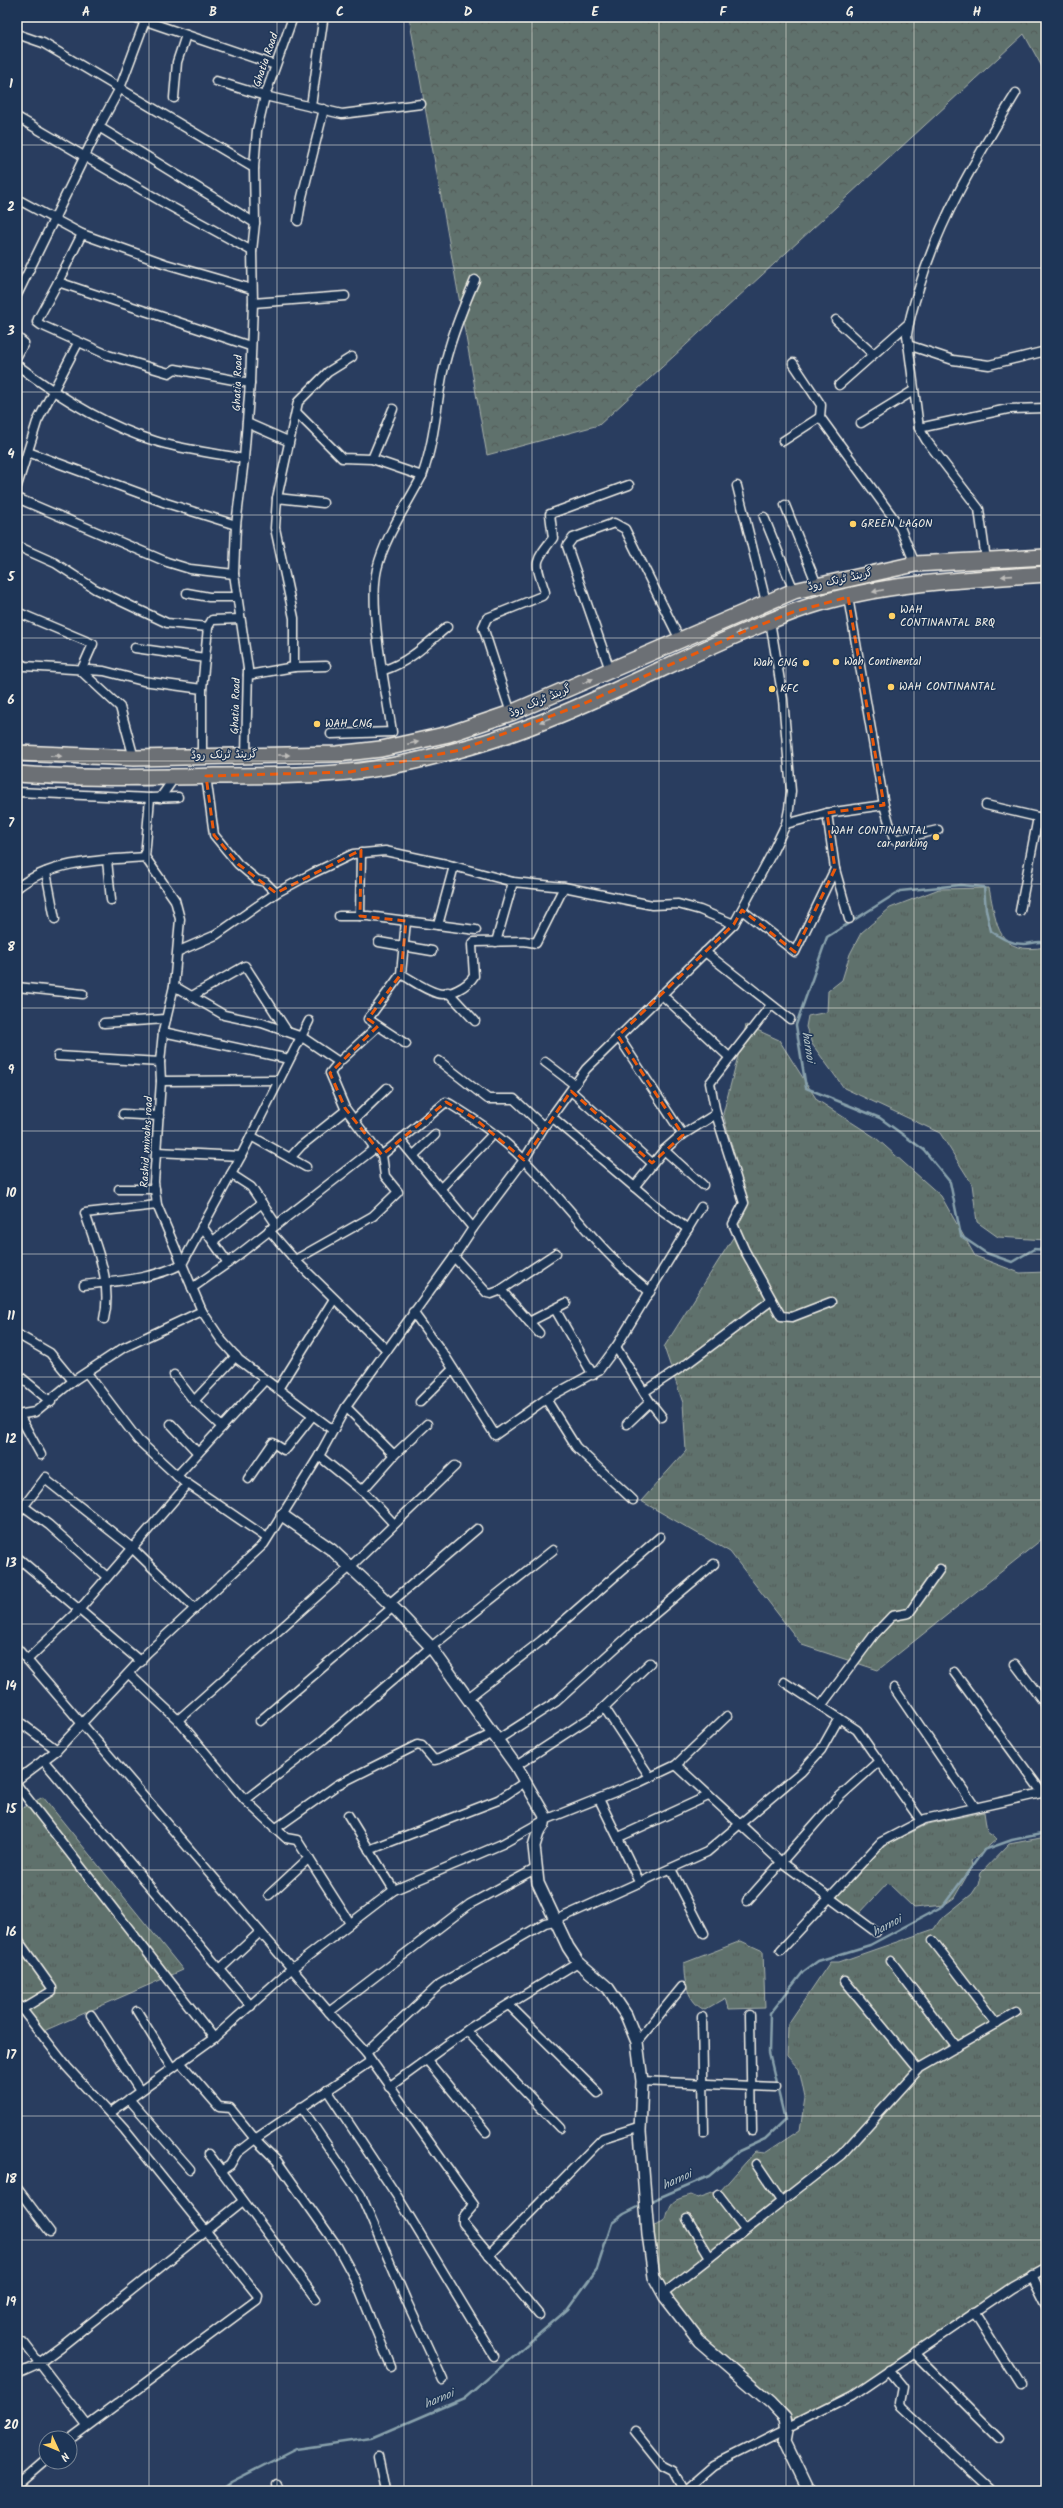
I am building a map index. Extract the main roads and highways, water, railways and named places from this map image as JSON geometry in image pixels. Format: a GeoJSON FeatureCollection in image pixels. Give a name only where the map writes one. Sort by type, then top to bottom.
{"type":"FeatureCollection","features":[{"type":"Feature","properties":{"kind":"highway","name":"گرینڈ ٹرنک روڈ"},"geometry":{"type":"LineString","coordinates":[[17,753],[134,758],[202,755],[337,754],[381,749],[449,734],[511,713],[766,602],[817,585],[915,564],[1046,557]]}},
{"type":"Feature","properties":{"kind":"highway","name":"گرینڈ ٹرنک روڈ"},"geometry":{"type":"LineString","coordinates":[[17,774],[112,778],[286,776],[350,772],[402,764],[460,750],[505,735],[583,704],[737,634],[793,612],[848,598],[932,581],[1046,574]]}},
{"type":"Feature","properties":{"kind":"highway"},"geometry":{"type":"LineString","coordinates":[[790,593],[793,612]]}},
{"type":"Feature","properties":{"kind":"waterway","name":"harnoi"},"geometry":{"type":"LineString","coordinates":[[1046,943],[1041,942],[1024,944],[1010,942],[991,931],[986,910],[984,887],[960,885],[900,891],[827,937],[796,1025],[806,1088],[880,1118],[924,1150],[950,1182],[961,1236],[986,1253],[1012,1262],[1034,1249],[1046,1250]]}},
{"type":"Feature","properties":{"kind":"waterway","name":"harnoi"},"geometry":{"type":"LineString","coordinates":[[649,2202],[709,2176],[739,2151],[765,2139],[785,2120],[769,2053],[770,2014],[803,1972],[818,1961],[870,1945],[943,1906],[984,1850],[1012,1840],[1046,1833]]}},
{"type":"Feature","properties":{"kind":"waterway","name":"harnoi"},"geometry":{"type":"LineString","coordinates":[[219,2491],[231,2482],[296,2449],[372,2438],[465,2398],[568,2309],[597,2269],[612,2223],[624,2214],[642,2205]]}},
{"type":"Feature","properties":{"kind":"place","name":"GREEN LAGON"},"geometry":{"type":"Point","coordinates":[853,524]}},
{"type":"Feature","properties":{"kind":"place","name":"WAH CONTINANTAL BRQ"},"geometry":{"type":"Point","coordinates":[892,616]}},
{"type":"Feature","properties":{"kind":"place","name":"Wah Continental"},"geometry":{"type":"Point","coordinates":[836,662]}},
{"type":"Feature","properties":{"kind":"place","name":"Wah CNG"},"geometry":{"type":"Point","coordinates":[806,663]}},
{"type":"Feature","properties":{"kind":"place","name":"WAH CONTINANTAL"},"geometry":{"type":"Point","coordinates":[891,687]}},
{"type":"Feature","properties":{"kind":"place","name":"KFC"},"geometry":{"type":"Point","coordinates":[772,689]}},
{"type":"Feature","properties":{"kind":"place","name":"WAH CNG"},"geometry":{"type":"Point","coordinates":[317,724]}},
{"type":"Feature","properties":{"kind":"place","name":"WAH CONTINANTAL car parking"},"geometry":{"type":"Point","coordinates":[936,837]}}]}
